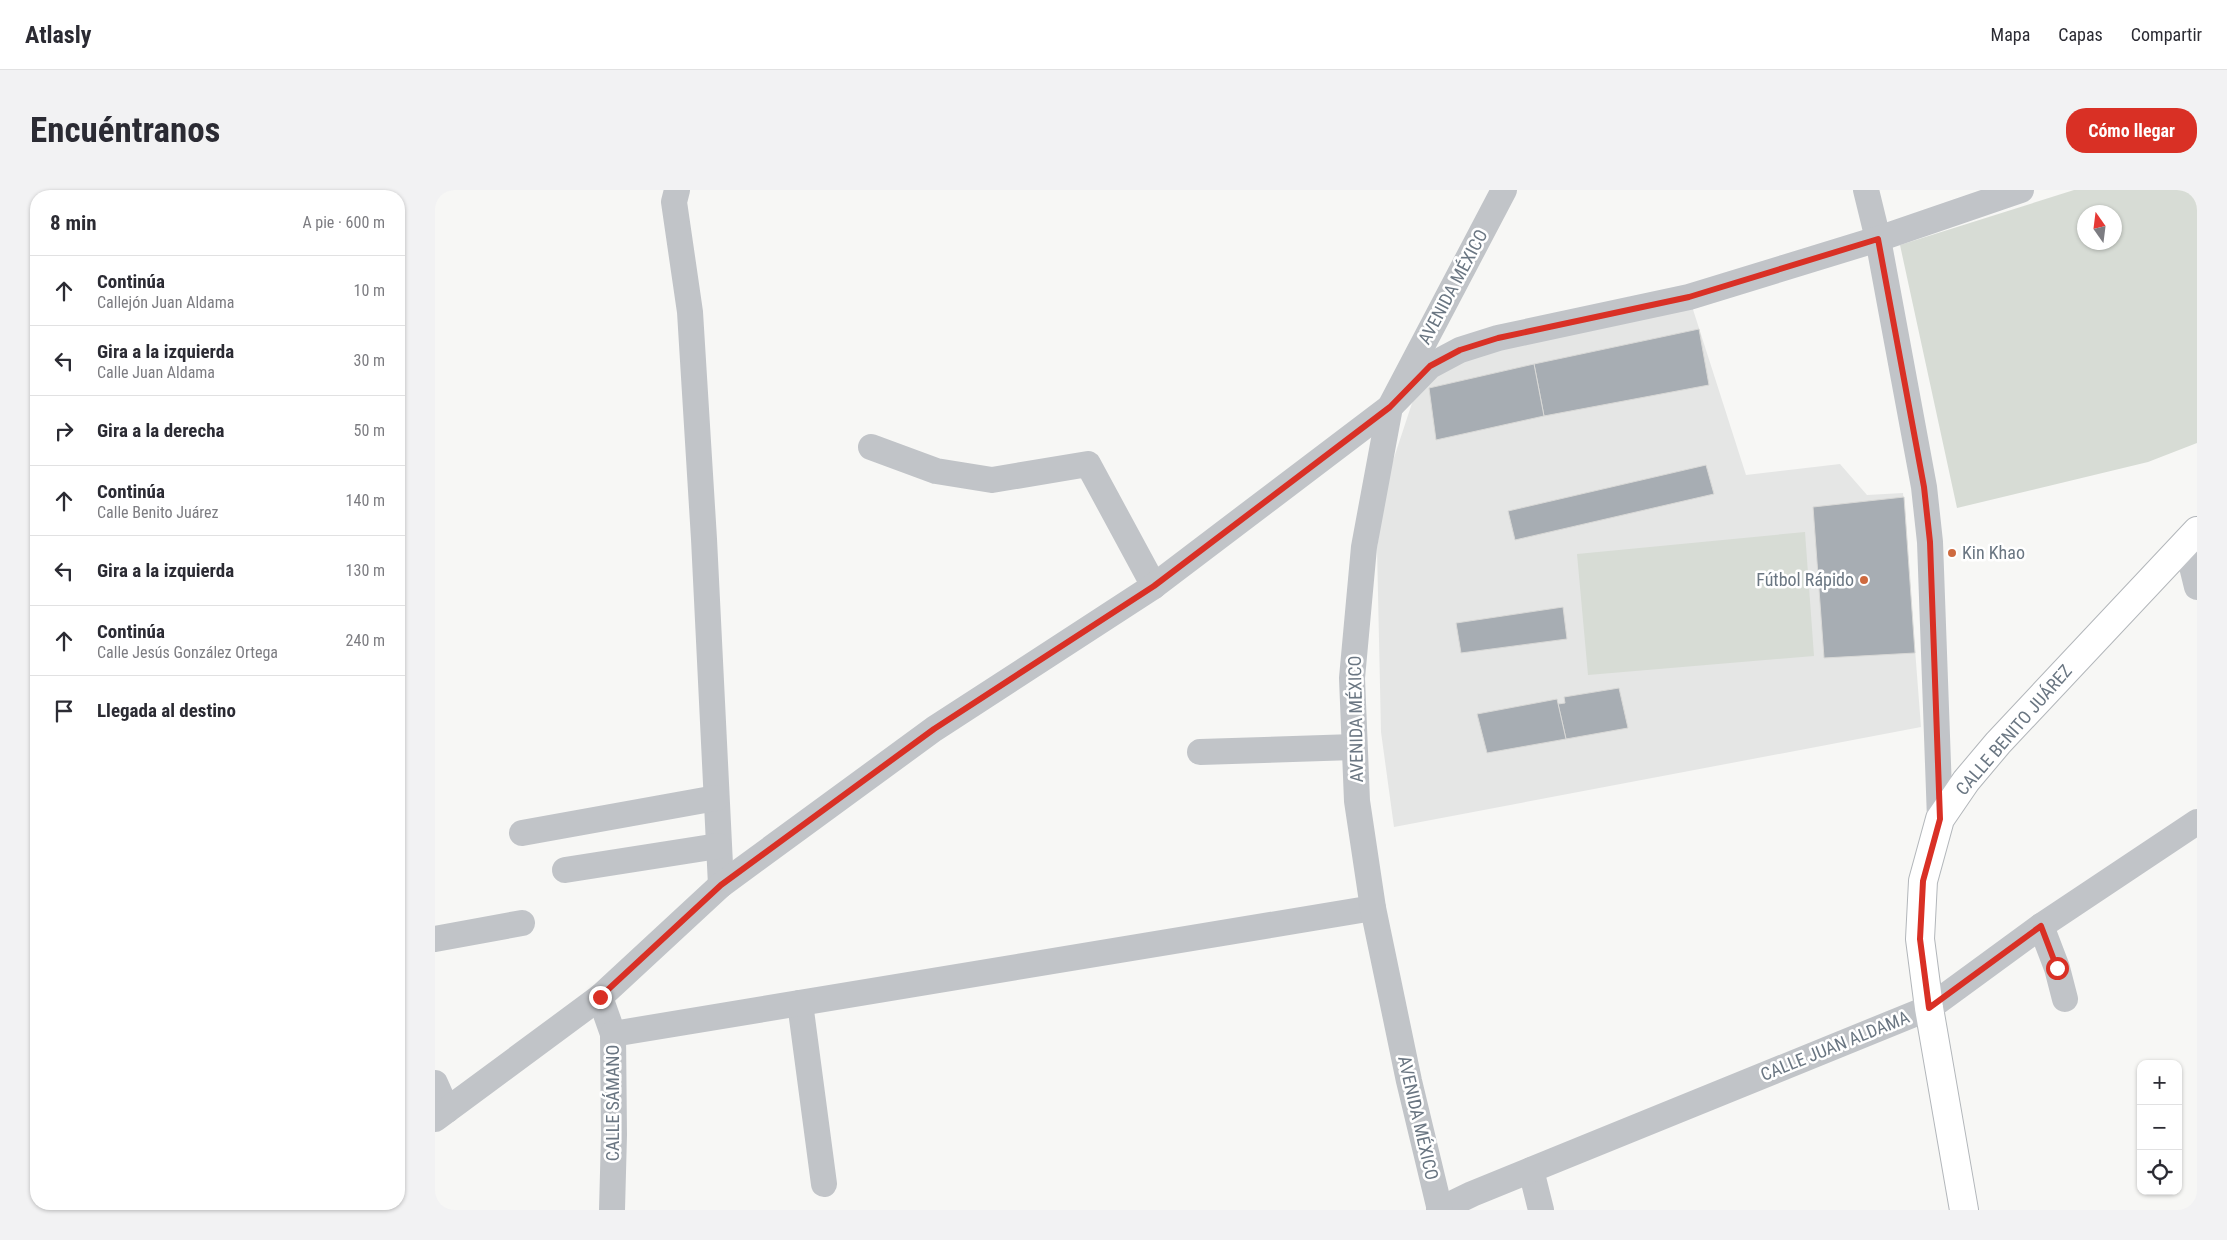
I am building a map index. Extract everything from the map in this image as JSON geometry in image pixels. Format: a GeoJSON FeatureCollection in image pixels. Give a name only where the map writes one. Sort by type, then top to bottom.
{"type":"FeatureCollection","features":[{"type":"Feature","properties":{"kind":"main road","name":"CALLE BENITO JUÁREZ"},"geometry":{"type":"LineString","coordinates":[[1940,819],[1966,781],[1998,743],[2192,536]]}},
{"type":"Feature","properties":{"kind":"main road"},"geometry":{"type":"LineString","coordinates":[[1940,819],[1923,881],[1920,939],[1929,1008],[1964,1210]]}},
{"type":"Feature","properties":{"kind":"street"},"geometry":{"type":"LineString","coordinates":[[677,190],[674,202],[690,312],[721,885]]}},
{"type":"Feature","properties":{"kind":"street","name":"AVENIDA MÉXICO"},"geometry":{"type":"LineString","coordinates":[[1439,1210],[1409,1081],[1373,908],[1357,801],[1352,678],[1364,547],[1390,407],[1504,190]]}},
{"type":"Feature","properties":{"kind":"street","name":"CALLE BENITO JUÁREZ"},"geometry":{"type":"LineString","coordinates":[[1866,190],[1878,239],[1924,487],[1930,542],[1940,819]]}},
{"type":"Feature","properties":{"kind":"street"},"geometry":{"type":"LineString","coordinates":[[435,1083],[441,1114],[600,997],[721,885],[934,729],[1154,586],[1390,407],[1430,366],[1460,350],[1498,338],[1689,297],[1878,239],[2021,190]]}},
{"type":"Feature","properties":{"kind":"street"},"geometry":{"type":"LineString","coordinates":[[871,446],[936,471],[992,480],[1088,464],[1154,586]]}},
{"type":"Feature","properties":{"kind":"street"},"geometry":{"type":"LineString","coordinates":[[2192,536],[2197,587]]}},
{"type":"Feature","properties":{"kind":"street"},"geometry":{"type":"LineString","coordinates":[[1200,752],[1354,747]]}},
{"type":"Feature","properties":{"kind":"street"},"geometry":{"type":"LineString","coordinates":[[522,833],[716,798]]}},
{"type":"Feature","properties":{"kind":"street","name":"CALLE JUAN ALDAMA"},"geometry":{"type":"LineString","coordinates":[[1439,1210],[1531,1170],[1929,1008],[2041,926],[2197,822]]}},
{"type":"Feature","properties":{"kind":"street"},"geometry":{"type":"LineString","coordinates":[[565,870],[718,846]]}},
{"type":"Feature","properties":{"kind":"street"},"geometry":{"type":"LineString","coordinates":[[613,1034],[1373,908]]}},
{"type":"Feature","properties":{"kind":"street"},"geometry":{"type":"LineString","coordinates":[[435,940],[522,923]]}},
{"type":"Feature","properties":{"kind":"street"},"geometry":{"type":"LineString","coordinates":[[2041,926],[2057,968],[2065,999]]}},
{"type":"Feature","properties":{"kind":"street","name":"CALLE SÁMANO"},"geometry":{"type":"LineString","coordinates":[[600,997],[613,1034],[614,1136],[612,1210]]}},
{"type":"Feature","properties":{"kind":"street"},"geometry":{"type":"LineString","coordinates":[[800,1003],[824,1184]]}},
{"type":"Feature","properties":{"kind":"street"},"geometry":{"type":"LineString","coordinates":[[1531,1170],[1541,1210]]}},
{"type":"Feature","properties":{"kind":"shaded area"},"geometry":{"type":"Polygon","coordinates":[[[2074,190],[2197,190],[2197,443],[2148,462],[1957,508],[1900,245],[2074,190]]]}},
{"type":"Feature","properties":{"kind":"shaded area"},"geometry":{"type":"Polygon","coordinates":[[[1689,297],[1746,475],[1840,464],[1867,495],[1903,493],[1921,727],[1394,827],[1381,732],[1377,548],[1387,479],[1415,394],[1430,366],[1689,297]]]}},
{"type":"Feature","properties":{"kind":"shaded area"},"geometry":{"type":"Polygon","coordinates":[[[1805,532],[1814,656],[1588,675],[1577,554],[1805,532]]]}},
{"type":"Feature","properties":{"kind":"building"},"geometry":{"type":"Polygon","coordinates":[[[1699,329],[1709,385],[1544,416],[1534,364],[1699,329]]]}},
{"type":"Feature","properties":{"kind":"building"},"geometry":{"type":"Polygon","coordinates":[[[1534,364],[1544,416],[1436,440],[1429,388],[1534,364]]]}},
{"type":"Feature","properties":{"kind":"building"},"geometry":{"type":"Polygon","coordinates":[[[1706,465],[1714,494],[1515,540],[1508,511],[1706,465]]]}},
{"type":"Feature","properties":{"kind":"building","name":"Fútbol Rápido"},"geometry":{"type":"Polygon","coordinates":[[[1904,497],[1915,653],[1824,658],[1813,507],[1904,497]]]}},
{"type":"Feature","properties":{"kind":"building"},"geometry":{"type":"Polygon","coordinates":[[[1563,607],[1567,639],[1461,653],[1456,623],[1563,607]]]}},
{"type":"Feature","properties":{"kind":"building"},"geometry":{"type":"Polygon","coordinates":[[[1619,688],[1628,728],[1566,739],[1558,704],[1565,703],[1564,697],[1619,688]]]}},
{"type":"Feature","properties":{"kind":"building"},"geometry":{"type":"Polygon","coordinates":[[[1557,699],[1566,739],[1487,753],[1477,714],[1557,699]]]}},
{"type":"Feature","properties":{"kind":"place","name":"Kin Khao"},"geometry":{"type":"Point","coordinates":[1952,553]}},
{"type":"Feature","properties":{"kind":"place","name":"Fútbol Rápido"},"geometry":{"type":"Point","coordinates":[1864,580]}},
{"type":"Feature","properties":{"kind":"route"},"geometry":{"type":"LineString","coordinates":[[600,997],[721,885],[934,729],[1154,586],[1390,407],[1430,366],[1460,350],[1498,338],[1689,297],[1878,239],[1924,487],[1930,542],[1940,819],[1923,881],[1920,939],[1929,1008],[2041,926],[2057,968]]}}]}
